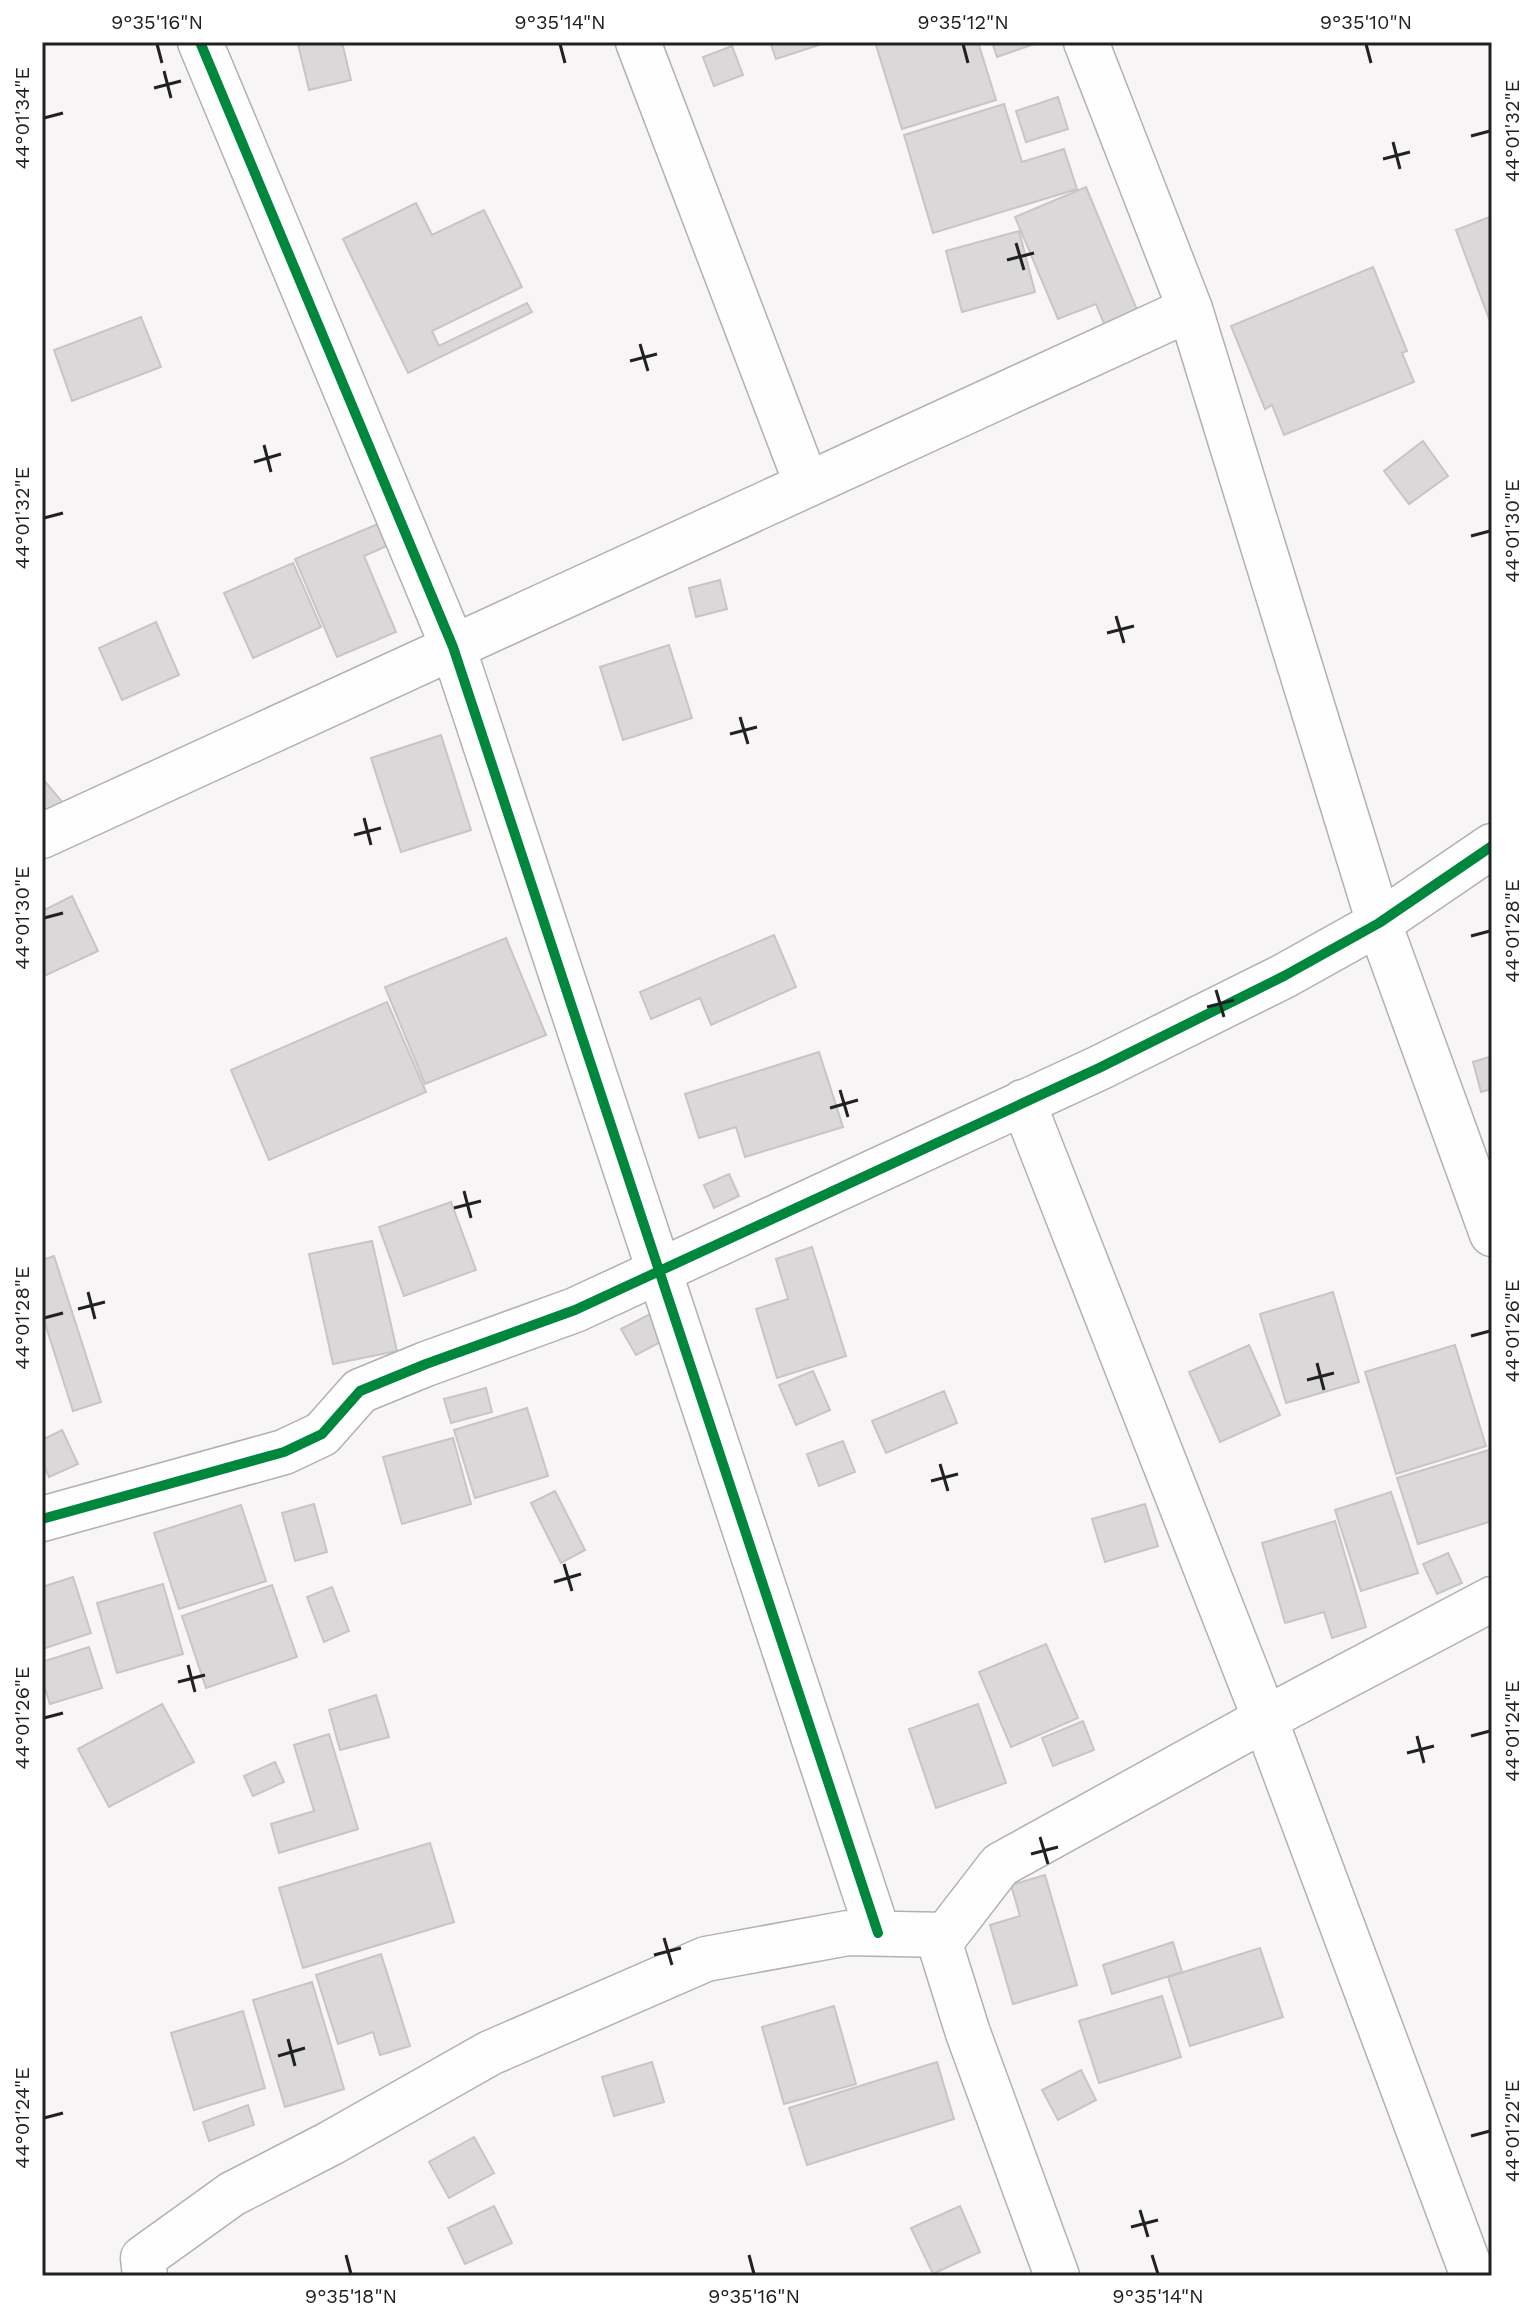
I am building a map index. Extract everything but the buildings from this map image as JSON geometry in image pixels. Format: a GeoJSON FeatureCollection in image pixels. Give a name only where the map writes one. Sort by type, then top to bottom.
{"type":"FeatureCollection","features":[{"type":"Feature","properties":{"kind":"street"},"geometry":{"type":"LineString","coordinates":[[200,42],[453,647],[878,1933]]}},
{"type":"Feature","properties":{"kind":"street"},"geometry":{"type":"LineString","coordinates":[[638,42],[807,485]]}},
{"type":"Feature","properties":{"kind":"street"},"geometry":{"type":"LineString","coordinates":[[1086,42],[1190,309],[1379,923],[1492,1234]]}},
{"type":"Feature","properties":{"kind":"street"},"geometry":{"type":"LineString","coordinates":[[42,836],[1190,309]]}},
{"type":"Feature","properties":{"kind":"street"},"geometry":{"type":"LineString","coordinates":[[42,1519],[284,1452],[322,1434],[360,1391],[575,1310],[1023,1102],[1269,983],[1379,923],[1492,846]]}},
{"type":"Feature","properties":{"kind":"street"},"geometry":{"type":"LineString","coordinates":[[1023,1102],[1265,1719],[1473,2276]]}},
{"type":"Feature","properties":{"kind":"street"},"geometry":{"type":"LineString","coordinates":[[1057,2276],[968,2033],[941,1947],[946,1935],[1000,1865],[1492,1599]]}},
{"type":"Feature","properties":{"kind":"street"},"geometry":{"type":"LineString","coordinates":[[145,2276],[143,2258],[232,2194],[331,2143],[490,2053],[706,1959],[848,1933],[946,1935]]}},
{"type":"Feature","properties":{"kind":"cycle path"},"geometry":{"type":"LineString","coordinates":[[200,42],[453,647],[878,1933]]}},
{"type":"Feature","properties":{"kind":"cycle path"},"geometry":{"type":"LineString","coordinates":[[42,1519],[284,1452],[322,1434],[360,1391],[575,1310],[1099,1068],[1284,976],[1379,923],[1492,846]]}}]}
